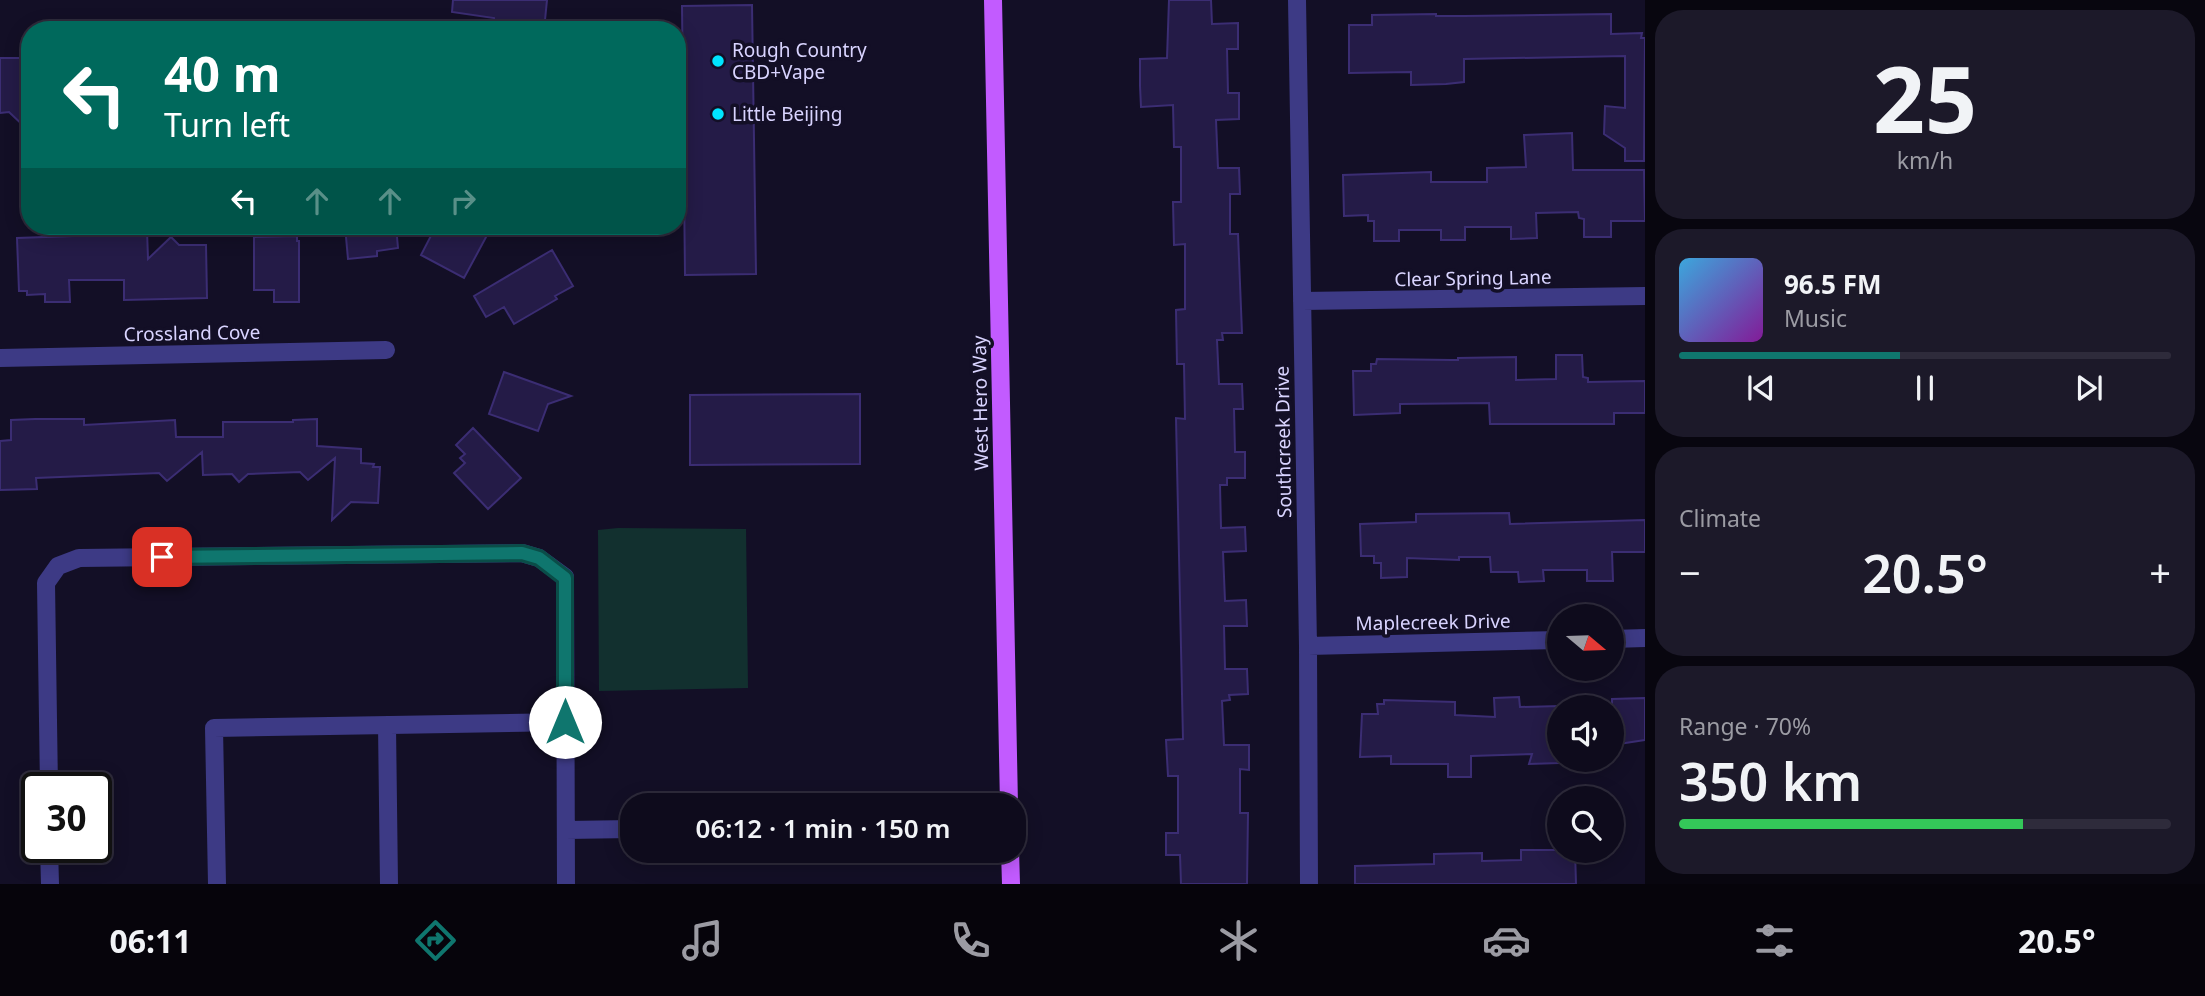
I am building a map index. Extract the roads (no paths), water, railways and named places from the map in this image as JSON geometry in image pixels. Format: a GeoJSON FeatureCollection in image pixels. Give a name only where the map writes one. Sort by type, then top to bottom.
{"type":"FeatureCollection","features":[{"type":"Feature","properties":{"kind":"main road","name":"West Hero Way"},"geometry":{"type":"LineString","coordinates":[[993,0],[1009,793]]}},
{"type":"Feature","properties":{"kind":"main road"},"geometry":{"type":"LineString","coordinates":[[1010,863],[1011,884]]}},
{"type":"Feature","properties":{"kind":"street","name":"Southcreek Drive"},"geometry":{"type":"LineString","coordinates":[[1297,0],[1308,646],[1308,884]]}},
{"type":"Feature","properties":{"kind":"street","name":"Clear Spring Lane"},"geometry":{"type":"LineString","coordinates":[[1302,301],[1645,296]]}},
{"type":"Feature","properties":{"kind":"street","name":"Crossland Cove"},"geometry":{"type":"LineString","coordinates":[[0,358],[386,350]]}},
{"type":"Feature","properties":{"kind":"street"},"geometry":{"type":"LineString","coordinates":[[49,772],[47,583],[58,566],[79,558],[522,553],[539,558],[565,578],[566,884]]}},
{"type":"Feature","properties":{"kind":"street"},"geometry":{"type":"LineString","coordinates":[[1624,639],[1645,638]]}},
{"type":"Feature","properties":{"kind":"street","name":"Maplecreek Drive"},"geometry":{"type":"LineString","coordinates":[[1308,646],[1547,640]]}},
{"type":"Feature","properties":{"kind":"street"},"geometry":{"type":"LineString","coordinates":[[216,884],[214,728],[565,722]]}},
{"type":"Feature","properties":{"kind":"street"},"geometry":{"type":"LineString","coordinates":[[387,725],[389,884]]}},
{"type":"Feature","properties":{"kind":"street"},"geometry":{"type":"LineString","coordinates":[[566,830],[620,829]]}},
{"type":"Feature","properties":{"kind":"street"},"geometry":{"type":"LineString","coordinates":[[49,863],[50,884]]}},
{"type":"Feature","properties":{"kind":"place","name":"Rough Country CBD+Vape"},"geometry":{"type":"Point","coordinates":[718,61]}},
{"type":"Feature","properties":{"kind":"place","name":"Little Beijing"},"geometry":{"type":"Point","coordinates":[718,114]}}]}
